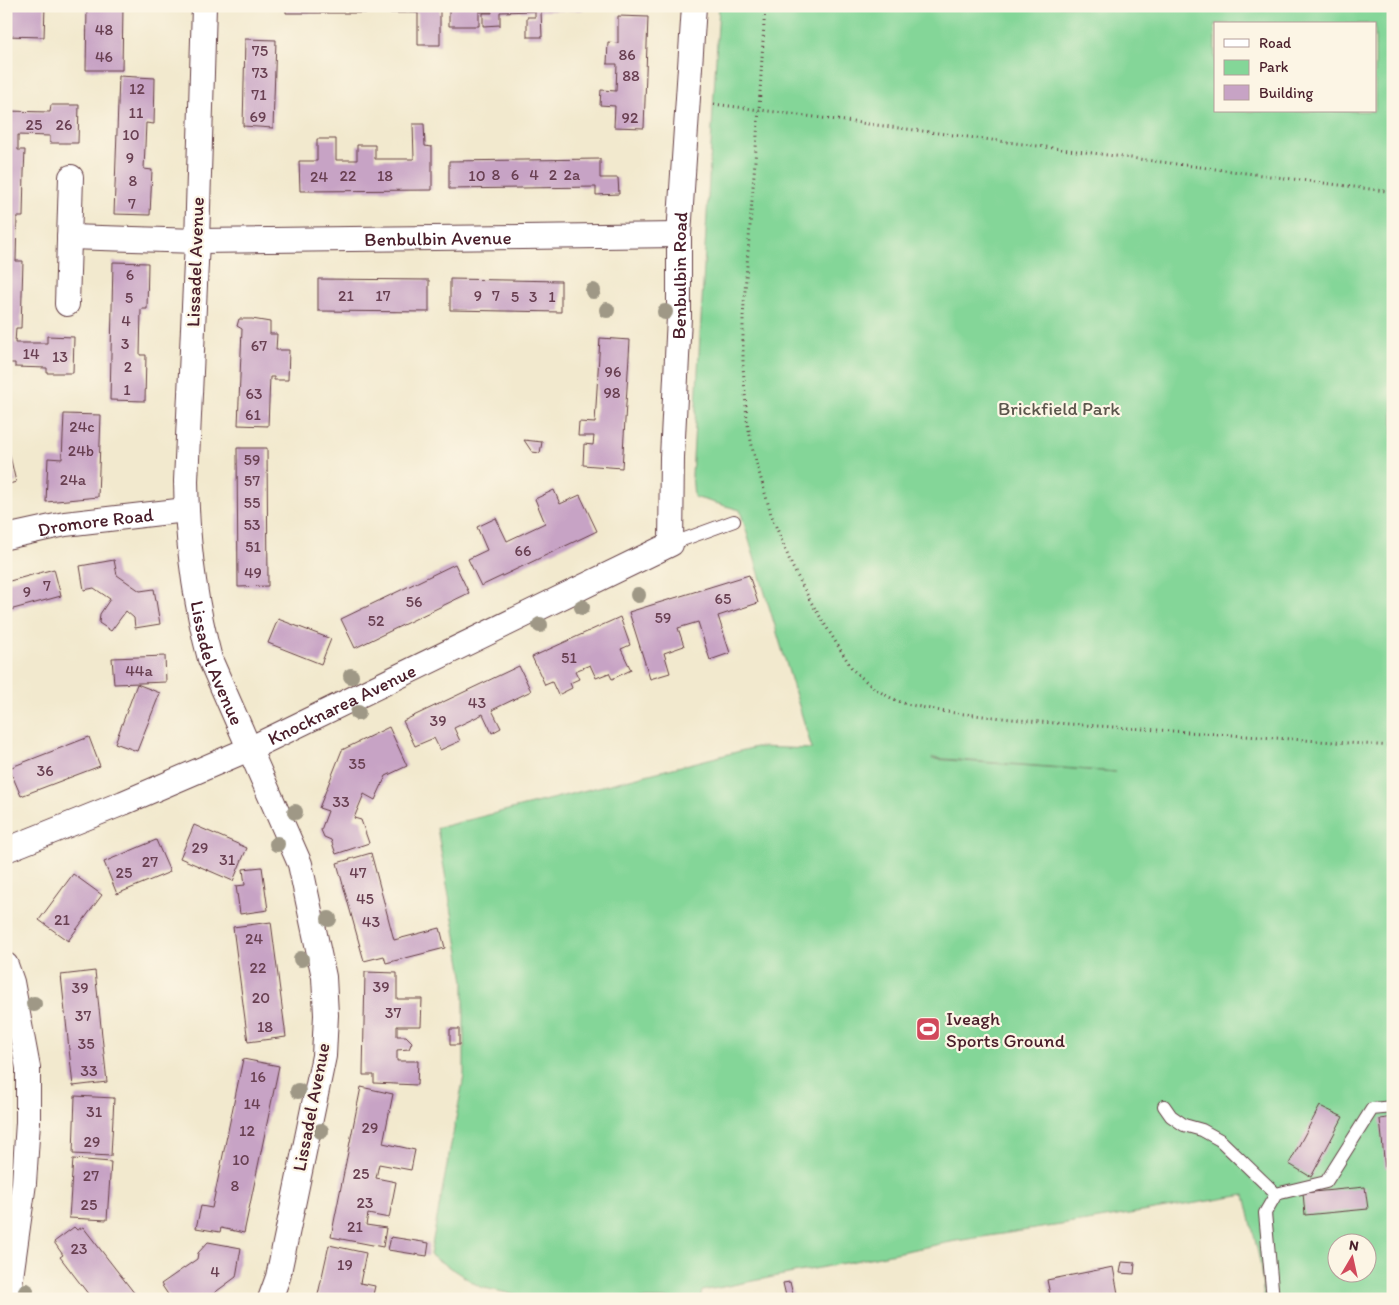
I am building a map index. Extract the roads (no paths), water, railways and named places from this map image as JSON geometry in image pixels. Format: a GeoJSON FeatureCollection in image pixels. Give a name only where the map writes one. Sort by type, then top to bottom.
{"type":"FeatureCollection","features":[{"type":"Feature","properties":{"kind":"street","name":"Lissadel Avenue"},"geometry":{"type":"LineString","coordinates":[[204,6],[197,241],[186,481],[186,510],[191,553],[203,632],[210,659],[300,864],[324,977],[326,1015],[324,1056],[278,1277],[270,1299]]}},
{"type":"Feature","properties":{"kind":"street","name":"Benbulbin Road"},"geometry":{"type":"LineString","coordinates":[[671,544],[672,457],[679,316],[680,234],[694,6]]}},
{"type":"Feature","properties":{"kind":"street"},"geometry":{"type":"LineString","coordinates":[[67,304],[71,177]]}},
{"type":"Feature","properties":{"kind":"street","name":"Benbulbin Avenue"},"geometry":{"type":"LineString","coordinates":[[70,238],[197,241],[680,234]]}},
{"type":"Feature","properties":{"kind":"street","name":"Dromore Road"},"geometry":{"type":"LineString","coordinates":[[6,537],[65,524],[186,510]]}},
{"type":"Feature","properties":{"kind":"street","name":"Knocknarea Avenue"},"geometry":{"type":"LineString","coordinates":[[6,850],[123,803],[249,749],[671,544]]}},
{"type":"Feature","properties":{"kind":"street"},"geometry":{"type":"LineString","coordinates":[[6,965],[12,982],[28,1068],[28,1122],[24,1183],[8,1299]]}},
{"type":"Feature","properties":{"kind":"lane"},"geometry":{"type":"LineString","coordinates":[[671,544],[734,521]]}},
{"type":"Feature","properties":{"kind":"lane"},"geometry":{"type":"LineString","coordinates":[[1164,1106],[1171,1116],[1184,1125],[1202,1130],[1220,1140],[1276,1194]]}},
{"type":"Feature","properties":{"kind":"lane"},"geometry":{"type":"LineString","coordinates":[[1274,1299],[1265,1213],[1276,1194],[1326,1182],[1372,1109],[1393,1107]]}},
{"type":"Feature","properties":{"kind":"place","name":"Iveagh Sports Ground"},"geometry":{"type":"Point","coordinates":[928,1029]}},
{"type":"Feature","properties":{"kind":"park label","name":"Brickfield Park"},"geometry":{"type":"Point","coordinates":[1059,408]}}]}
